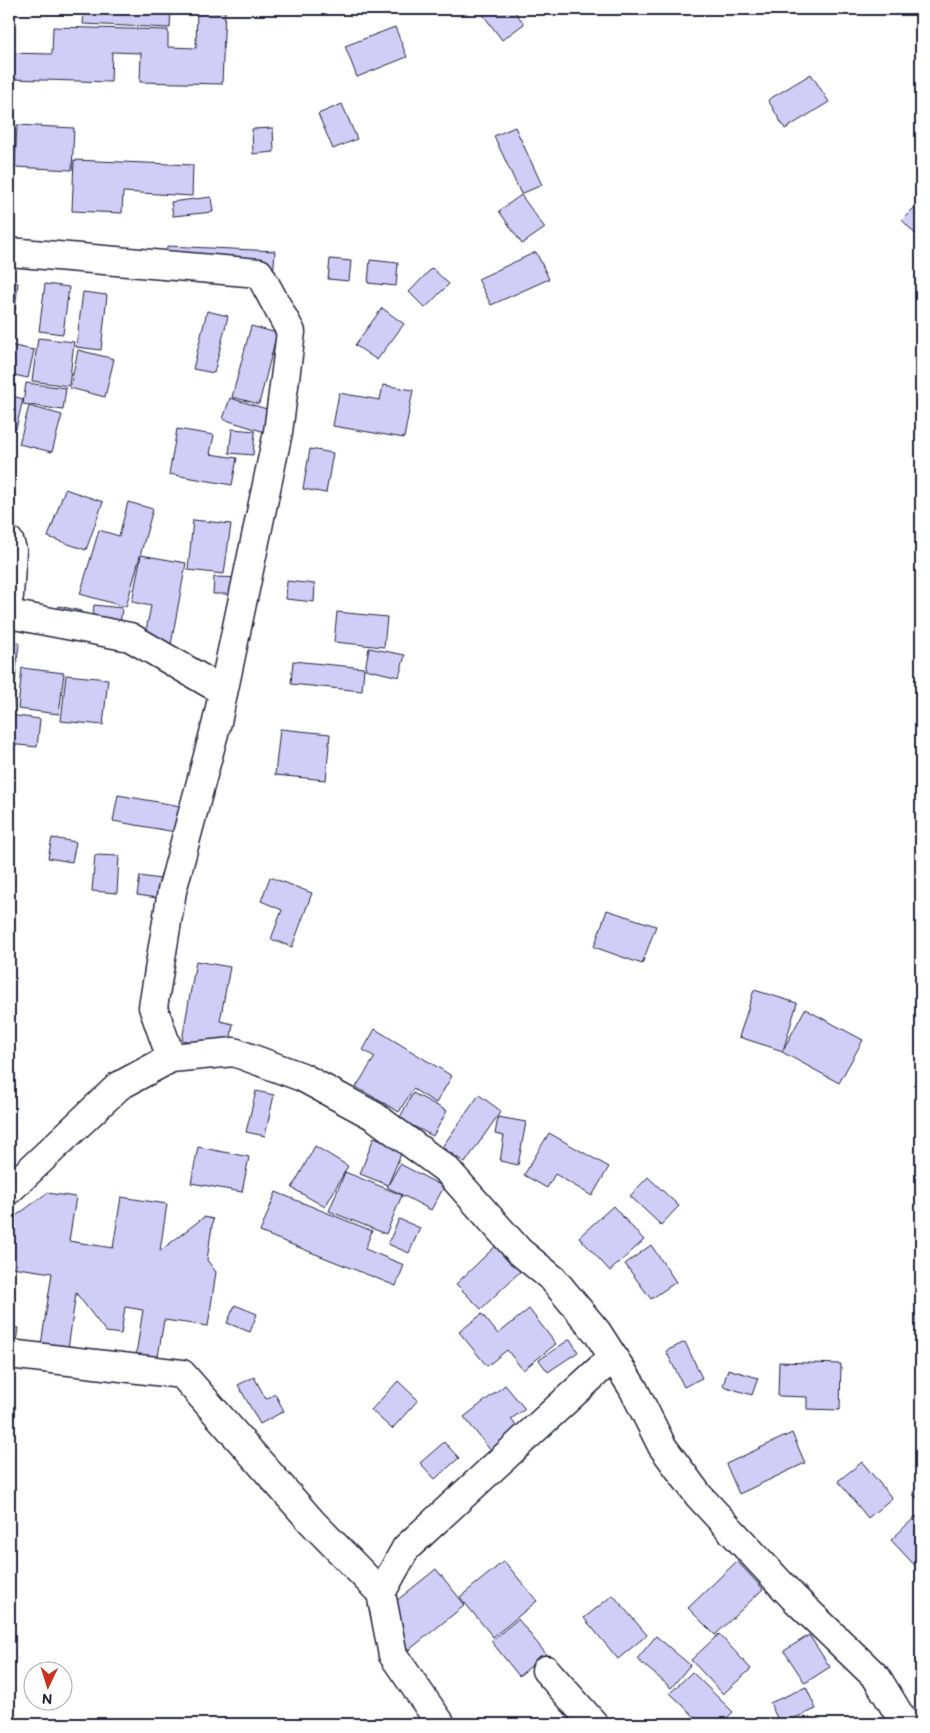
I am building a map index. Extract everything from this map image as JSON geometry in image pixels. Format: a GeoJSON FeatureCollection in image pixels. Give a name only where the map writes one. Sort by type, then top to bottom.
{"type":"FeatureCollection","features":[{"type":"Feature","properties":{"kind":"street"},"geometry":{"type":"LineString","coordinates":[[9,252],[259,273],[291,332],[278,432],[223,691],[172,891],[153,1007],[171,1058]]}},
{"type":"Feature","properties":{"kind":"street"},"geometry":{"type":"LineString","coordinates":[[9,540],[12,550],[9,596]]}},
{"type":"Feature","properties":{"kind":"street"},"geometry":{"type":"LineString","coordinates":[[9,614],[130,637],[223,691]]}},
{"type":"Feature","properties":{"kind":"street"},"geometry":{"type":"LineString","coordinates":[[9,1190],[119,1086],[171,1058],[234,1052],[302,1077],[374,1116],[447,1170],[519,1251],[553,1279],[597,1332],[633,1388],[662,1446],[699,1496],[793,1597],[877,1678],[906,1724]]}},
{"type":"Feature","properties":{"kind":"street"},"geometry":{"type":"LineString","coordinates":[[9,1354],[182,1374],[312,1522],[381,1593],[394,1655],[441,1724]]}},
{"type":"Feature","properties":{"kind":"street"},"geometry":{"type":"LineString","coordinates":[[381,1593],[406,1548],[613,1356]]}},
{"type":"Feature","properties":{"kind":"street"},"geometry":{"type":"LineString","coordinates":[[546,1670],[594,1724]]}},
{"type":"Feature","properties":{"kind":"building"},"geometry":{"type":"Polygon","coordinates":[[[84,9],[171,9],[170,28],[83,24],[84,9]]]}},
{"type":"Feature","properties":{"kind":"building"},"geometry":{"type":"Polygon","coordinates":[[[197,9],[225,9],[222,84],[140,82],[141,53],[112,52],[111,82],[9,79],[9,53],[52,54],[53,27],[168,30],[168,47],[196,48],[197,9]]]}},
{"type":"Feature","properties":{"kind":"building"},"geometry":{"type":"Polygon","coordinates":[[[486,9],[513,9],[524,24],[502,40],[481,12],[486,9]]]}},
{"type":"Feature","properties":{"kind":"building"},"geometry":{"type":"Polygon","coordinates":[[[395,27],[407,57],[357,77],[345,46],[395,27]]]}},
{"type":"Feature","properties":{"kind":"building"},"geometry":{"type":"Polygon","coordinates":[[[811,74],[829,102],[785,129],[768,100],[811,74]]]}},
{"type":"Feature","properties":{"kind":"building"},"geometry":{"type":"Polygon","coordinates":[[[342,104],[357,139],[333,149],[318,114],[342,104]]]}},
{"type":"Feature","properties":{"kind":"building"},"geometry":{"type":"Polygon","coordinates":[[[17,125],[74,128],[72,170],[15,167],[17,125]]]}},
{"type":"Feature","properties":{"kind":"building"},"geometry":{"type":"Polygon","coordinates":[[[515,127],[542,185],[521,194],[494,136],[515,127]]]}},
{"type":"Feature","properties":{"kind":"building"},"geometry":{"type":"Polygon","coordinates":[[[273,128],[274,152],[253,154],[252,129],[273,128]]]}},
{"type":"Feature","properties":{"kind":"building"},"geometry":{"type":"Polygon","coordinates":[[[74,160],[193,165],[192,196],[123,192],[122,213],[72,211],[74,160]]]}},
{"type":"Feature","properties":{"kind":"building"},"geometry":{"type":"Polygon","coordinates":[[[521,195],[545,228],[522,244],[499,211],[521,195]]]}},
{"type":"Feature","properties":{"kind":"building"},"geometry":{"type":"Polygon","coordinates":[[[211,197],[213,212],[173,216],[171,202],[211,197]]]}},
{"type":"Feature","properties":{"kind":"building"},"geometry":{"type":"Polygon","coordinates":[[[921,201],[921,240],[902,220],[921,201]]]}},
{"type":"Feature","properties":{"kind":"building"},"geometry":{"type":"Polygon","coordinates":[[[167,246],[275,251],[273,278],[166,273],[167,246]]]}},
{"type":"Feature","properties":{"kind":"building"},"geometry":{"type":"Polygon","coordinates":[[[536,252],[549,279],[491,305],[478,279],[536,252]]]}},
{"type":"Feature","properties":{"kind":"building"},"geometry":{"type":"Polygon","coordinates":[[[330,259],[351,261],[349,281],[328,279],[330,259]]]}},
{"type":"Feature","properties":{"kind":"building"},"geometry":{"type":"Polygon","coordinates":[[[370,260],[398,263],[396,286],[368,283],[370,260]]]}},
{"type":"Feature","properties":{"kind":"building"},"geometry":{"type":"Polygon","coordinates":[[[432,268],[449,284],[425,308],[409,292],[432,268]]]}},
{"type":"Feature","properties":{"kind":"building"},"geometry":{"type":"Polygon","coordinates":[[[9,282],[18,283],[15,310],[9,309],[9,282]]]}},
{"type":"Feature","properties":{"kind":"building"},"geometry":{"type":"Polygon","coordinates":[[[45,284],[69,287],[63,334],[39,331],[45,284]]]}},
{"type":"Feature","properties":{"kind":"building"},"geometry":{"type":"Polygon","coordinates":[[[83,292],[107,295],[101,350],[76,347],[83,292]]]}},
{"type":"Feature","properties":{"kind":"building"},"geometry":{"type":"Polygon","coordinates":[[[382,308],[404,324],[377,360],[355,345],[382,308]]]}},
{"type":"Feature","properties":{"kind":"building"},"geometry":{"type":"Polygon","coordinates":[[[207,311],[228,316],[214,373],[193,369],[207,311]]]}},
{"type":"Feature","properties":{"kind":"building"},"geometry":{"type":"Polygon","coordinates":[[[251,326],[277,333],[259,404],[232,397],[251,326]]]}},
{"type":"Feature","properties":{"kind":"building"},"geometry":{"type":"Polygon","coordinates":[[[38,338],[74,342],[69,386],[32,381],[38,338]]]}},
{"type":"Feature","properties":{"kind":"building"},"geometry":{"type":"Polygon","coordinates":[[[9,345],[34,350],[28,378],[9,374],[9,345]]]}},
{"type":"Feature","properties":{"kind":"building"},"geometry":{"type":"Polygon","coordinates":[[[78,350],[114,359],[105,397],[70,388],[78,350]]]}},
{"type":"Feature","properties":{"kind":"building"},"geometry":{"type":"Polygon","coordinates":[[[26,383],[66,388],[63,410],[23,404],[26,383]]]}},
{"type":"Feature","properties":{"kind":"building"},"geometry":{"type":"Polygon","coordinates":[[[383,385],[413,390],[404,438],[333,426],[339,393],[380,400],[383,385]]]}},
{"type":"Feature","properties":{"kind":"building"},"geometry":{"type":"Polygon","coordinates":[[[9,395],[23,399],[16,429],[9,427],[9,395]]]}},
{"type":"Feature","properties":{"kind":"building"},"geometry":{"type":"Polygon","coordinates":[[[230,398],[290,416],[284,438],[223,419],[230,398]]]}},
{"type":"Feature","properties":{"kind":"building"},"geometry":{"type":"Polygon","coordinates":[[[29,406],[62,415],[52,452],[19,444],[29,406]]]}},
{"type":"Feature","properties":{"kind":"building"},"geometry":{"type":"Polygon","coordinates":[[[177,429],[214,435],[210,454],[237,458],[232,485],[169,474],[177,429]]]}},
{"type":"Feature","properties":{"kind":"building"},"geometry":{"type":"Polygon","coordinates":[[[232,429],[255,431],[253,455],[229,453],[232,429]]]}},
{"type":"Feature","properties":{"kind":"building"},"geometry":{"type":"Polygon","coordinates":[[[310,449],[333,453],[326,493],[303,489],[310,449]]]}},
{"type":"Feature","properties":{"kind":"building"},"geometry":{"type":"Polygon","coordinates":[[[65,489],[103,502],[86,550],[48,537],[65,489]]]}},
{"type":"Feature","properties":{"kind":"building"},"geometry":{"type":"Polygon","coordinates":[[[128,502],[153,509],[126,607],[80,594],[99,530],[119,536],[128,502]]]}},
{"type":"Feature","properties":{"kind":"building"},"geometry":{"type":"Polygon","coordinates":[[[193,520],[231,524],[224,574],[188,570],[193,520]]]}},
{"type":"Feature","properties":{"kind":"building"},"geometry":{"type":"Polygon","coordinates":[[[141,555],[186,563],[170,650],[143,645],[151,606],[132,602],[141,555]]]}},
{"type":"Feature","properties":{"kind":"building"},"geometry":{"type":"Polygon","coordinates":[[[214,577],[247,578],[247,594],[213,594],[214,577]]]}},
{"type":"Feature","properties":{"kind":"building"},"geometry":{"type":"Polygon","coordinates":[[[287,581],[315,584],[314,602],[286,599],[287,581]]]}},
{"type":"Feature","properties":{"kind":"building"},"geometry":{"type":"Polygon","coordinates":[[[94,605],[122,608],[119,634],[91,632],[94,605]]]}},
{"type":"Feature","properties":{"kind":"building"},"geometry":{"type":"Polygon","coordinates":[[[59,606],[81,611],[78,626],[55,621],[59,606]]]}},
{"type":"Feature","properties":{"kind":"building"},"geometry":{"type":"Polygon","coordinates":[[[337,612],[387,617],[384,647],[334,642],[337,612]]]}},
{"type":"Feature","properties":{"kind":"building"},"geometry":{"type":"Polygon","coordinates":[[[9,642],[19,643],[12,710],[9,710],[9,642]]]}},
{"type":"Feature","properties":{"kind":"building"},"geometry":{"type":"Polygon","coordinates":[[[369,648],[405,655],[399,677],[365,669],[369,648]]]}},
{"type":"Feature","properties":{"kind":"building"},"geometry":{"type":"Polygon","coordinates":[[[293,661],[364,668],[362,691],[291,684],[293,661]]]}},
{"type":"Feature","properties":{"kind":"building"},"geometry":{"type":"Polygon","coordinates":[[[22,668],[64,673],[59,714],[18,709],[22,668]]]}},
{"type":"Feature","properties":{"kind":"building"},"geometry":{"type":"Polygon","coordinates":[[[66,675],[108,679],[103,725],[61,721],[66,675]]]}},
{"type":"Feature","properties":{"kind":"building"},"geometry":{"type":"Polygon","coordinates":[[[9,715],[40,719],[37,747],[9,744],[9,715]]]}},
{"type":"Feature","properties":{"kind":"building"},"geometry":{"type":"Polygon","coordinates":[[[280,729],[330,734],[326,780],[275,775],[280,729]]]}},
{"type":"Feature","properties":{"kind":"building"},"geometry":{"type":"Polygon","coordinates":[[[118,795],[192,808],[187,834],[113,821],[118,795]]]}},
{"type":"Feature","properties":{"kind":"building"},"geometry":{"type":"Polygon","coordinates":[[[52,838],[76,842],[72,862],[48,858],[52,838]]]}},
{"type":"Feature","properties":{"kind":"building"},"geometry":{"type":"Polygon","coordinates":[[[95,855],[119,856],[117,893],[92,891],[95,855]]]}},
{"type":"Feature","properties":{"kind":"building"},"geometry":{"type":"Polygon","coordinates":[[[140,876],[160,879],[157,898],[137,895],[140,876]]]}},
{"type":"Feature","properties":{"kind":"building"},"geometry":{"type":"Polygon","coordinates":[[[270,877],[312,893],[292,947],[271,939],[282,910],[261,901],[270,877]]]}},
{"type":"Feature","properties":{"kind":"building"},"geometry":{"type":"Polygon","coordinates":[[[607,910],[656,926],[642,964],[594,947],[607,910]]]}},
{"type":"Feature","properties":{"kind":"building"},"geometry":{"type":"Polygon","coordinates":[[[196,961],[230,967],[220,1021],[233,1024],[229,1049],[182,1040],[196,961]]]}},
{"type":"Feature","properties":{"kind":"building"},"geometry":{"type":"Polygon","coordinates":[[[754,990],[797,1003],[783,1051],[739,1037],[754,990]]]}},
{"type":"Feature","properties":{"kind":"building"},"geometry":{"type":"Polygon","coordinates":[[[805,1009],[863,1040],[839,1083],[782,1052],[805,1009]]]}},
{"type":"Feature","properties":{"kind":"building"},"geometry":{"type":"Polygon","coordinates":[[[375,1029],[452,1076],[436,1103],[413,1089],[399,1112],[356,1087],[375,1057],[363,1050],[375,1029]]]}},
{"type":"Feature","properties":{"kind":"building"},"geometry":{"type":"Polygon","coordinates":[[[256,1091],[274,1095],[265,1136],[246,1132],[256,1091]]]}},
{"type":"Feature","properties":{"kind":"building"},"geometry":{"type":"Polygon","coordinates":[[[413,1093],[447,1111],[433,1136],[399,1119],[413,1093]]]}},
{"type":"Feature","properties":{"kind":"building"},"geometry":{"type":"Polygon","coordinates":[[[479,1095],[501,1111],[465,1163],[442,1147],[479,1095]]]}},
{"type":"Feature","properties":{"kind":"building"},"geometry":{"type":"Polygon","coordinates":[[[498,1117],[526,1122],[518,1165],[500,1161],[504,1136],[495,1134],[498,1117]]]}},
{"type":"Feature","properties":{"kind":"building"},"geometry":{"type":"Polygon","coordinates":[[[549,1133],[609,1167],[592,1196],[555,1174],[547,1188],[524,1175],[549,1133]]]}},
{"type":"Feature","properties":{"kind":"building"},"geometry":{"type":"Polygon","coordinates":[[[374,1137],[403,1149],[388,1185],[360,1174],[374,1137]]]}},
{"type":"Feature","properties":{"kind":"building"},"geometry":{"type":"Polygon","coordinates":[[[315,1146],[348,1166],[325,1207],[292,1188],[315,1146]]]}},
{"type":"Feature","properties":{"kind":"building"},"geometry":{"type":"Polygon","coordinates":[[[198,1147],[249,1157],[242,1192],[191,1183],[198,1147]]]}},
{"type":"Feature","properties":{"kind":"building"},"geometry":{"type":"Polygon","coordinates":[[[400,1164],[444,1187],[431,1210],[387,1187],[400,1164]]]}},
{"type":"Feature","properties":{"kind":"building"},"geometry":{"type":"Polygon","coordinates":[[[345,1172],[402,1195],[386,1234],[329,1211],[345,1172]]]}},
{"type":"Feature","properties":{"kind":"building"},"geometry":{"type":"Polygon","coordinates":[[[648,1177],[679,1206],[661,1225],[630,1196],[648,1177]]]}},
{"type":"Feature","properties":{"kind":"building"},"geometry":{"type":"Polygon","coordinates":[[[276,1192],[372,1231],[365,1249],[404,1265],[396,1286],[260,1232],[276,1192]]]}},
{"type":"Feature","properties":{"kind":"building"},"geometry":{"type":"Polygon","coordinates":[[[47,1193],[76,1197],[69,1241],[113,1248],[121,1197],[167,1204],[160,1251],[204,1217],[213,1219],[207,1260],[216,1272],[208,1326],[164,1320],[158,1357],[136,1354],[143,1310],[125,1307],[121,1334],[106,1332],[76,1293],[68,1349],[41,1345],[52,1273],[11,1267],[9,1285],[9,1248],[13,1218],[47,1193]]]}},
{"type":"Feature","properties":{"kind":"building"},"geometry":{"type":"Polygon","coordinates":[[[613,1206],[644,1240],[610,1271],[579,1237],[613,1206]]]}},
{"type":"Feature","properties":{"kind":"building"},"geometry":{"type":"Polygon","coordinates":[[[399,1219],[420,1228],[409,1253],[388,1244],[399,1219]]]}},
{"type":"Feature","properties":{"kind":"building"},"geometry":{"type":"Polygon","coordinates":[[[505,1237],[529,1263],[481,1309],[456,1284],[505,1237]]]}},
{"type":"Feature","properties":{"kind":"building"},"geometry":{"type":"Polygon","coordinates":[[[651,1245],[676,1282],[651,1299],[625,1264],[651,1245]]]}},
{"type":"Feature","properties":{"kind":"building"},"geometry":{"type":"Polygon","coordinates":[[[235,1305],[257,1314],[250,1332],[227,1323],[235,1305]]]}},
{"type":"Feature","properties":{"kind":"building"},"geometry":{"type":"Polygon","coordinates":[[[529,1309],[556,1344],[523,1370],[507,1350],[487,1366],[459,1332],[482,1314],[498,1334],[529,1309]]]}},
{"type":"Feature","properties":{"kind":"building"},"geometry":{"type":"Polygon","coordinates":[[[9,1326],[18,1328],[16,1343],[9,1341],[9,1326]]]}},
{"type":"Feature","properties":{"kind":"building"},"geometry":{"type":"Polygon","coordinates":[[[570,1339],[578,1352],[548,1372],[539,1360],[570,1339]]]}},
{"type":"Feature","properties":{"kind":"building"},"geometry":{"type":"Polygon","coordinates":[[[685,1342],[702,1378],[684,1387],[666,1351],[685,1342]]]}},
{"type":"Feature","properties":{"kind":"building"},"geometry":{"type":"Polygon","coordinates":[[[779,1362],[841,1364],[840,1410],[807,1409],[807,1397],[778,1396],[779,1362]]]}},
{"type":"Feature","properties":{"kind":"building"},"geometry":{"type":"Polygon","coordinates":[[[728,1369],[758,1378],[752,1395],[723,1386],[728,1369]]]}},
{"type":"Feature","properties":{"kind":"building"},"geometry":{"type":"Polygon","coordinates":[[[254,1377],[266,1399],[275,1394],[284,1411],[260,1424],[238,1385],[254,1377]]]}},
{"type":"Feature","properties":{"kind":"building"},"geometry":{"type":"Polygon","coordinates":[[[398,1381],[418,1400],[392,1429],[371,1410],[398,1381]]]}},
{"type":"Feature","properties":{"kind":"building"},"geometry":{"type":"Polygon","coordinates":[[[505,1385],[525,1409],[511,1419],[527,1440],[499,1461],[464,1417],[505,1385]]]}},
{"type":"Feature","properties":{"kind":"building"},"geometry":{"type":"Polygon","coordinates":[[[792,1433],[805,1463],[739,1494],[726,1464],[792,1433]]]}},
{"type":"Feature","properties":{"kind":"building"},"geometry":{"type":"Polygon","coordinates":[[[444,1442],[459,1458],[435,1479],[420,1463],[444,1442]]]}},
{"type":"Feature","properties":{"kind":"building"},"geometry":{"type":"Polygon","coordinates":[[[862,1462],[892,1498],[868,1518],[838,1481],[862,1462]]]}},
{"type":"Feature","properties":{"kind":"building"},"geometry":{"type":"Polygon","coordinates":[[[921,1481],[921,1501],[912,1494],[921,1481]]]}},
{"type":"Feature","properties":{"kind":"building"},"geometry":{"type":"Polygon","coordinates":[[[916,1516],[921,1521],[921,1572],[891,1540],[916,1516]]]}},
{"type":"Feature","properties":{"kind":"building"},"geometry":{"type":"Polygon","coordinates":[[[504,1561],[537,1601],[493,1637],[460,1597],[504,1561]]]}},
{"type":"Feature","properties":{"kind":"building"},"geometry":{"type":"Polygon","coordinates":[[[737,1561],[763,1589],[715,1635],[688,1608],[737,1561]]]}},
{"type":"Feature","properties":{"kind":"building"},"geometry":{"type":"Polygon","coordinates":[[[436,1569],[465,1605],[409,1650],[380,1614],[436,1569]]]}},
{"type":"Feature","properties":{"kind":"building"},"geometry":{"type":"Polygon","coordinates":[[[613,1595],[647,1635],[618,1659],[584,1618],[613,1595]]]}},
{"type":"Feature","properties":{"kind":"building"},"geometry":{"type":"Polygon","coordinates":[[[518,1619],[546,1654],[519,1676],[491,1641],[518,1619]]]}},
{"type":"Feature","properties":{"kind":"building"},"geometry":{"type":"Polygon","coordinates":[[[719,1634],[751,1669],[723,1694],[691,1660],[719,1634]]]}},
{"type":"Feature","properties":{"kind":"building"},"geometry":{"type":"Polygon","coordinates":[[[809,1635],[830,1667],[805,1683],[784,1651],[809,1635]]]}},
{"type":"Feature","properties":{"kind":"building"},"geometry":{"type":"Polygon","coordinates":[[[656,1636],[690,1665],[671,1688],[637,1659],[656,1636]]]}},
{"type":"Feature","properties":{"kind":"building"},"geometry":{"type":"Polygon","coordinates":[[[692,1672],[733,1712],[721,1724],[702,1724],[670,1693],[692,1672]]]}},
{"type":"Feature","properties":{"kind":"building"},"geometry":{"type":"Polygon","coordinates":[[[806,1687],[816,1709],[780,1724],[770,1703],[806,1687]]]}},
{"type":"Feature","properties":{"kind":"building"},"geometry":{"type":"Polygon","coordinates":[[[572,1716],[580,1724],[564,1724],[572,1716]]]}}]}
